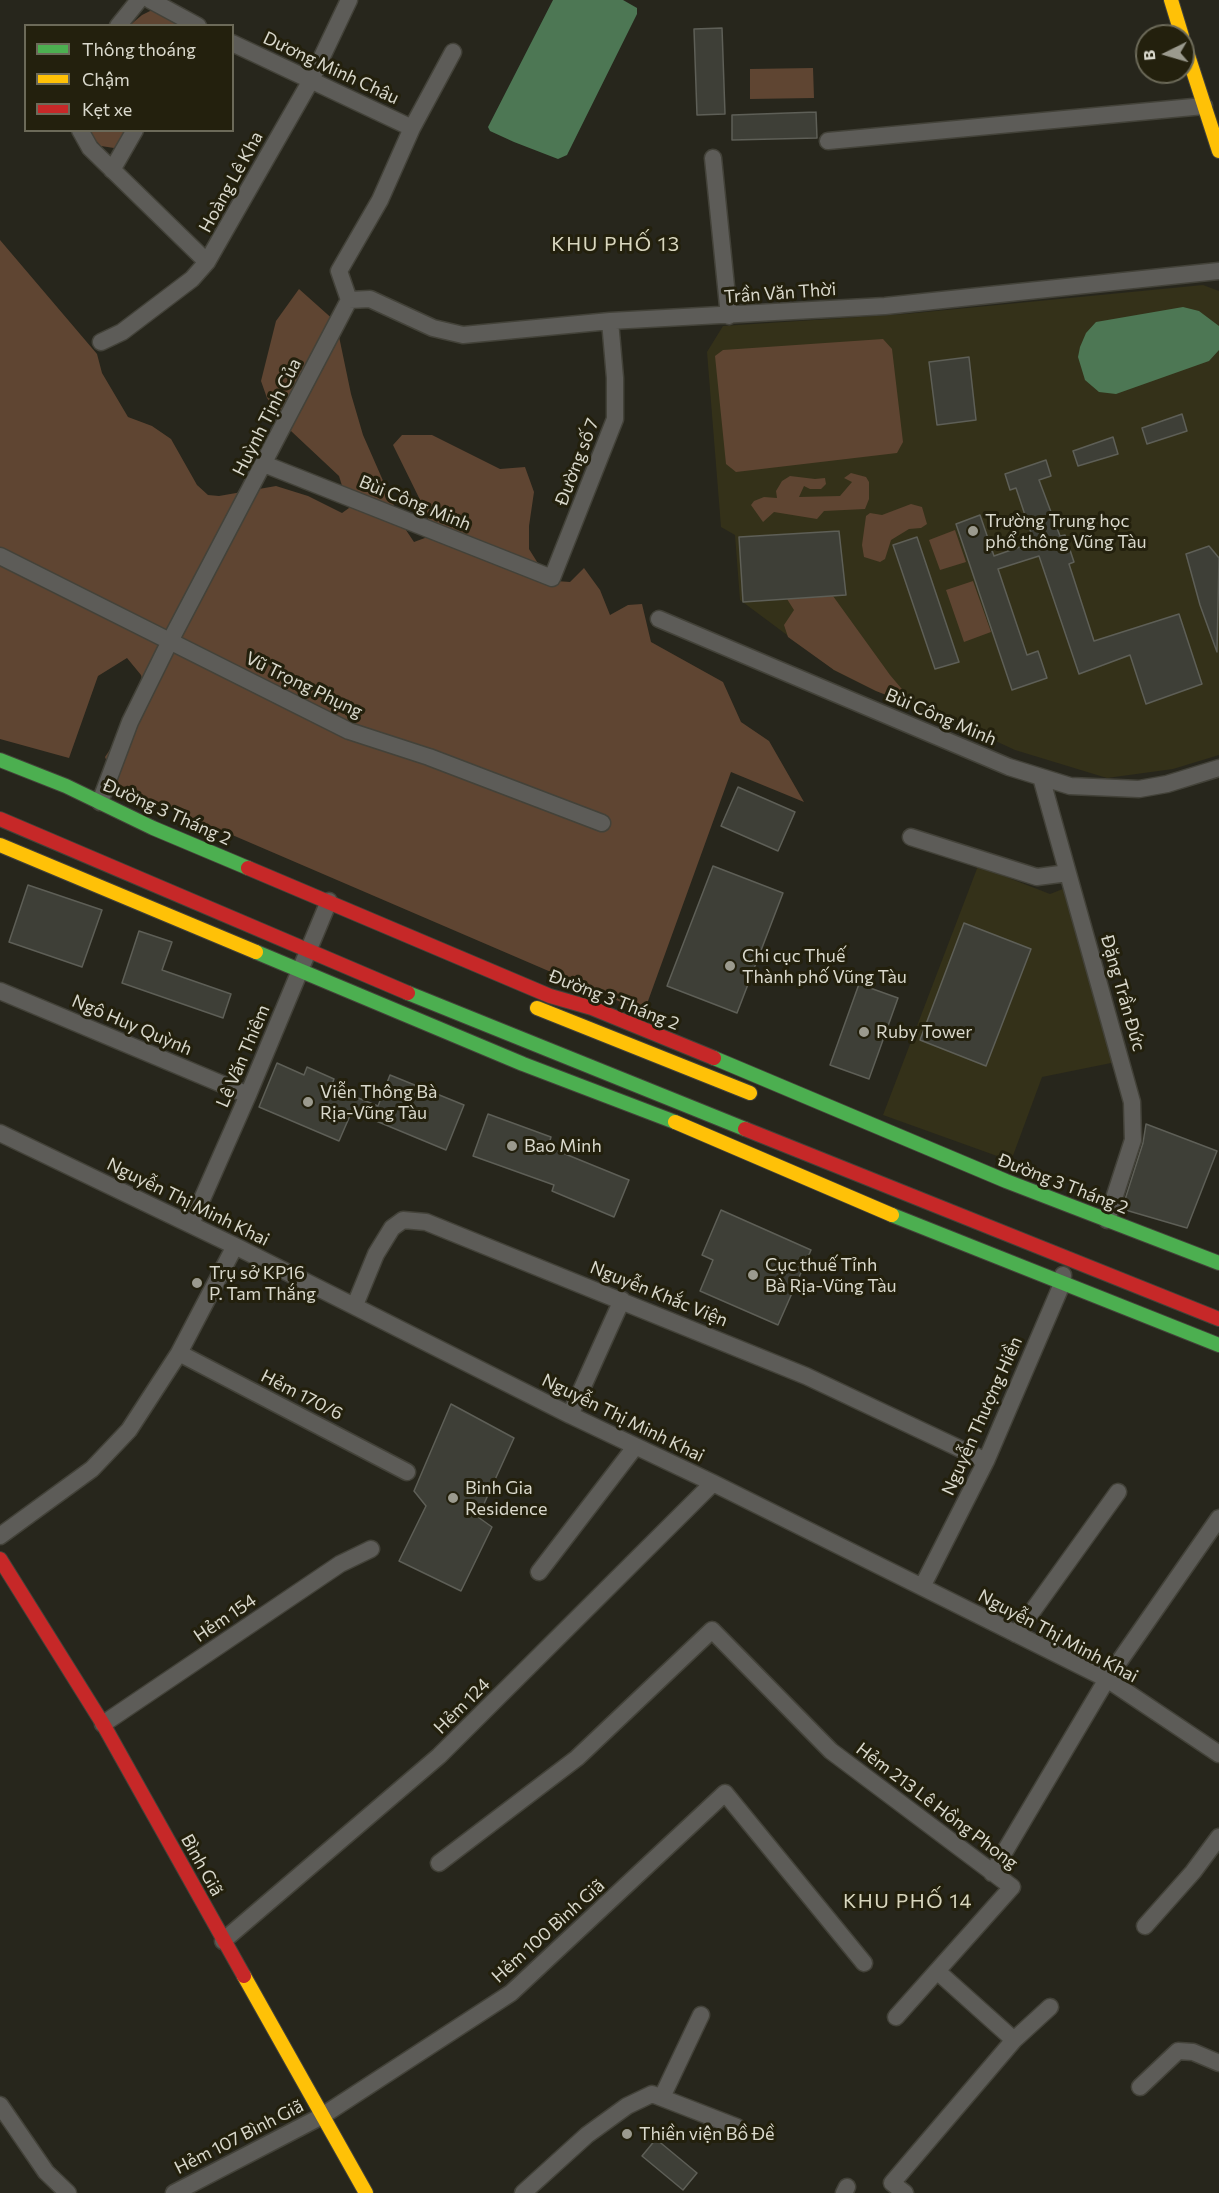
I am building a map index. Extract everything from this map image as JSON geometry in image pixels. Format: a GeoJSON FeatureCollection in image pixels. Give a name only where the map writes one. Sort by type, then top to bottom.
{"type":"FeatureCollection","features":[{"type":"Feature","properties":{"kind":"main road"},"geometry":{"type":"LineString","coordinates":[[1171,0],[1178,24]]}},
{"type":"Feature","properties":{"kind":"main road"},"geometry":{"type":"LineString","coordinates":[[1195,78],[1219,151]]}},
{"type":"Feature","properties":{"kind":"main road","name":"Đường 3 Tháng 2"},"geometry":{"type":"LineString","coordinates":[[0,760],[104,810],[153,828],[326,908],[356,929]]}},
{"type":"Feature","properties":{"kind":"main road"},"geometry":{"type":"LineString","coordinates":[[20,784],[39,791]]}},
{"type":"Feature","properties":{"kind":"main road"},"geometry":{"type":"LineString","coordinates":[[0,819],[308,952],[1219,1319]]}},
{"type":"Feature","properties":{"kind":"main road","name":"Đường 3 Tháng 2"},"geometry":{"type":"LineString","coordinates":[[125,830],[550,996],[649,1031],[914,1152],[1081,1220]]}},
{"type":"Feature","properties":{"kind":"main road"},"geometry":{"type":"LineString","coordinates":[[0,844],[523,1064],[719,1140],[1062,1284],[1219,1345]]}},
{"type":"Feature","properties":{"kind":"main road","name":"Đường 3 Tháng 2"},"geometry":{"type":"LineString","coordinates":[[519,1001],[759,1097]]}},
{"type":"Feature","properties":{"kind":"main road","name":"Đường 3 Tháng 2"},"geometry":{"type":"LineString","coordinates":[[966,1180],[1081,1220],[1107,1220],[1219,1263]]}},
{"type":"Feature","properties":{"kind":"main road","name":"Bình Giã"},"geometry":{"type":"LineString","coordinates":[[0,1559],[103,1724],[366,2193]]}},
{"type":"Feature","properties":{"kind":"street"},"geometry":{"type":"LineString","coordinates":[[120,24],[140,0]]}},
{"type":"Feature","properties":{"kind":"street"},"geometry":{"type":"LineString","coordinates":[[150,0],[194,24]]}},
{"type":"Feature","properties":{"kind":"street","name":"Hoàng Lê Kha"},"geometry":{"type":"LineString","coordinates":[[101,342],[122,332],[192,279],[207,262],[310,82],[350,0]]}},
{"type":"Feature","properties":{"kind":"street","name":"Dương Minh Châu"},"geometry":{"type":"LineString","coordinates":[[234,44],[310,82],[412,128]]}},
{"type":"Feature","properties":{"kind":"street"},"geometry":{"type":"LineString","coordinates":[[349,300],[339,271],[380,200],[412,128],[453,52]]}},
{"type":"Feature","properties":{"kind":"street"},"geometry":{"type":"LineString","coordinates":[[828,141],[1204,106]]}},
{"type":"Feature","properties":{"kind":"street"},"geometry":{"type":"LineString","coordinates":[[81,132],[90,148],[207,262]]}},
{"type":"Feature","properties":{"kind":"street"},"geometry":{"type":"LineString","coordinates":[[112,170],[134,132]]}},
{"type":"Feature","properties":{"kind":"street"},"geometry":{"type":"LineString","coordinates":[[713,158],[729,316]]}},
{"type":"Feature","properties":{"kind":"street","name":"Trần Văn Thời"},"geometry":{"type":"LineString","coordinates":[[349,300],[370,299],[433,328],[463,335],[610,321],[885,306],[1219,271]]}},
{"type":"Feature","properties":{"kind":"street","name":"Huỳnh Tịnh Của"},"geometry":{"type":"LineString","coordinates":[[104,810],[130,722],[170,641],[349,300]]}},
{"type":"Feature","properties":{"kind":"street","name":"Đường số 7"},"geometry":{"type":"LineString","coordinates":[[552,578],[615,419],[615,378],[610,321]]}},
{"type":"Feature","properties":{"kind":"street","name":"Bùi Công Minh"},"geometry":{"type":"LineString","coordinates":[[264,464],[552,578]]}},
{"type":"Feature","properties":{"kind":"street","name":"Vũ Trọng Phụng"},"geometry":{"type":"LineString","coordinates":[[0,556],[349,731],[429,757],[602,823]]}},
{"type":"Feature","properties":{"kind":"street","name":"Bùi Công Minh"},"geometry":{"type":"LineString","coordinates":[[659,619],[1009,767],[1070,786],[1139,789],[1167,784],[1219,768]]}},
{"type":"Feature","properties":{"kind":"street","name":"Đặng Trần Đức"},"geometry":{"type":"LineString","coordinates":[[1041,777],[1132,1102],[1133,1140],[1107,1220]]}},
{"type":"Feature","properties":{"kind":"street"},"geometry":{"type":"LineString","coordinates":[[911,837],[1037,877],[1068,873]]}},
{"type":"Feature","properties":{"kind":"street"},"geometry":{"type":"LineString","coordinates":[[72,873],[80,854]]}},
{"type":"Feature","properties":{"kind":"street","name":"Lê Văn Thiêm"},"geometry":{"type":"LineString","coordinates":[[191,1224],[326,908]]}},
{"type":"Feature","properties":{"kind":"street","name":"Ngô Huy Quỳnh"},"geometry":{"type":"LineString","coordinates":[[0,991],[248,1095]]}},
{"type":"Feature","properties":{"kind":"street","name":"Nguyễn Thị Minh Khai"},"geometry":{"type":"LineString","coordinates":[[0,1133],[356,1305],[570,1415],[713,1483],[1107,1679],[1219,1754]]}},
{"type":"Feature","properties":{"kind":"street","name":"Nguyễn Khắc Viện"},"geometry":{"type":"LineString","coordinates":[[356,1305],[376,1254],[392,1228],[403,1220],[426,1222],[806,1376],[986,1461]]}},
{"type":"Feature","properties":{"kind":"street"},"geometry":{"type":"LineString","coordinates":[[0,1536],[92,1469],[129,1430],[179,1353],[235,1246]]}},
{"type":"Feature","properties":{"kind":"street","name":"Nguyễn Thượng Hiền"},"geometry":{"type":"LineString","coordinates":[[922,1587],[986,1461],[1062,1284],[1064,1257]]}},
{"type":"Feature","properties":{"kind":"street"},"geometry":{"type":"LineString","coordinates":[[570,1415],[622,1300]]}},
{"type":"Feature","properties":{"kind":"street","name":"Hẻm 170/6"},"geometry":{"type":"LineString","coordinates":[[179,1353],[408,1472]]}},
{"type":"Feature","properties":{"kind":"street"},"geometry":{"type":"LineString","coordinates":[[539,1572],[635,1447]]}},
{"type":"Feature","properties":{"kind":"street","name":"Hẻm 124"},"geometry":{"type":"LineString","coordinates":[[223,1941],[439,1756],[713,1483]]}},
{"type":"Feature","properties":{"kind":"street"},"geometry":{"type":"LineString","coordinates":[[1016,1634],[1118,1492]]}},
{"type":"Feature","properties":{"kind":"street"},"geometry":{"type":"LineString","coordinates":[[992,1873],[1107,1679],[1219,1518]]}},
{"type":"Feature","properties":{"kind":"street","name":"Hẻm 154"},"geometry":{"type":"LineString","coordinates":[[103,1724],[340,1564],[371,1549]]}},
{"type":"Feature","properties":{"kind":"street","name":"Hẻm 213 Lê Hồng Phong"},"geometry":{"type":"LineString","coordinates":[[439,1863],[577,1758],[712,1630],[831,1751],[1012,1887],[937,1971]]}},
{"type":"Feature","properties":{"kind":"street","name":"Hẻm 100 Bình Giã"},"geometry":{"type":"LineString","coordinates":[[322,2116],[511,1993],[725,1793],[864,1963]]}},
{"type":"Feature","properties":{"kind":"street"},"geometry":{"type":"LineString","coordinates":[[1145,1926],[1193,1872],[1219,1837]]}},
{"type":"Feature","properties":{"kind":"street"},"geometry":{"type":"LineString","coordinates":[[897,2017],[937,1971],[1014,2040]]}},
{"type":"Feature","properties":{"kind":"street"},"geometry":{"type":"LineString","coordinates":[[905,2193],[892,2183],[1014,2040],[1050,2007]]}},
{"type":"Feature","properties":{"kind":"street"},"geometry":{"type":"LineString","coordinates":[[662,2097],[701,2015]]}},
{"type":"Feature","properties":{"kind":"street"},"geometry":{"type":"LineString","coordinates":[[1140,2087],[1178,2051],[1193,2052],[1219,2063]]}},
{"type":"Feature","properties":{"kind":"street"},"geometry":{"type":"LineString","coordinates":[[523,2193],[559,2158],[627,2106],[652,2094],[737,2127]]}},
{"type":"Feature","properties":{"kind":"street"},"geometry":{"type":"LineString","coordinates":[[0,2105],[46,2172],[68,2193]]}},
{"type":"Feature","properties":{"kind":"street","name":"Hẻm 107 Bình Giã"},"geometry":{"type":"LineString","coordinates":[[174,2193],[322,2116]]}},
{"type":"Feature","properties":{"kind":"shaded area"},"geometry":{"type":"Polygon","coordinates":[[[553,0],[623,0],[637,8],[637,14],[567,155],[558,159],[514,142],[490,131],[488,127],[553,0]]]}},
{"type":"Feature","properties":{"kind":"shaded area"},"geometry":{"type":"Polygon","coordinates":[[[154,9],[177,24],[131,24],[154,9]]]}},
{"type":"Feature","properties":{"kind":"shaded area"},"geometry":{"type":"Polygon","coordinates":[[[813,68],[814,98],[750,99],[750,69],[813,68]]]}},
{"type":"Feature","properties":{"kind":"shaded area"},"geometry":{"type":"Polygon","coordinates":[[[88,132],[134,132],[131,138],[114,148],[101,146],[88,132]]]}},
{"type":"Feature","properties":{"kind":"shaded area"},"geometry":{"type":"Polygon","coordinates":[[[0,240],[97,354],[102,373],[128,417],[152,426],[171,439],[197,485],[208,495],[219,496],[276,486],[308,496],[342,513],[349,508],[339,476],[291,431],[267,398],[261,381],[276,321],[299,289],[336,322],[351,394],[363,435],[402,524],[414,542],[433,535],[426,512],[393,445],[402,435],[432,435],[500,469],[525,467],[534,492],[529,526],[529,549],[539,565],[556,581],[570,582],[584,568],[600,590],[610,615],[628,605],[642,604],[651,642],[723,682],[741,722],[769,741],[804,802],[731,772],[644,1012],[116,785],[105,757],[146,696],[141,675],[127,658],[98,676],[69,758],[0,739],[0,240]]]}},
{"type":"Feature","properties":{"kind":"shaded area","name":"Trường Trung học phổ thông Vũng Tàu"},"geometry":{"type":"Polygon","coordinates":[[[1203,285],[1219,291],[1219,755],[1173,769],[1107,778],[1015,750],[948,719],[876,691],[834,670],[740,600],[735,535],[721,527],[707,352],[723,326],[905,314],[1203,285]]]}},
{"type":"Feature","properties":{"kind":"shaded area"},"geometry":{"type":"Polygon","coordinates":[[[1183,307],[1199,311],[1219,326],[1219,350],[1209,361],[1116,394],[1099,392],[1085,380],[1078,357],[1086,333],[1096,322],[1183,307]]]}},
{"type":"Feature","properties":{"kind":"shaded area"},"geometry":{"type":"Polygon","coordinates":[[[883,339],[892,349],[903,442],[897,453],[736,472],[726,464],[715,356],[723,350],[883,339]]]}},
{"type":"Feature","properties":{"kind":"shaded area"},"geometry":{"type":"Polygon","coordinates":[[[851,473],[866,477],[869,482],[869,499],[865,509],[824,511],[817,519],[774,512],[763,522],[751,505],[754,501],[764,497],[777,498],[776,491],[782,481],[790,476],[825,478],[826,484],[821,489],[810,489],[804,486],[799,497],[840,496],[852,482],[844,478],[851,473]]]}},
{"type":"Feature","properties":{"kind":"shaded area"},"geometry":{"type":"Polygon","coordinates":[[[911,504],[922,507],[927,524],[921,528],[909,529],[891,540],[885,559],[880,562],[864,557],[862,545],[866,516],[870,513],[882,515],[911,504]]]}},
{"type":"Feature","properties":{"kind":"shaded area"},"geometry":{"type":"Polygon","coordinates":[[[955,530],[966,562],[940,570],[929,540],[955,530]]]}},
{"type":"Feature","properties":{"kind":"shaded area"},"geometry":{"type":"Polygon","coordinates":[[[973,581],[991,632],[964,642],[946,590],[973,581]]]}},
{"type":"Feature","properties":{"kind":"shaded area"},"geometry":{"type":"Polygon","coordinates":[[[833,596],[890,675],[917,707],[876,691],[834,670],[788,637],[784,625],[794,610],[787,599],[833,596]]]}},
{"type":"Feature","properties":{"kind":"shaded area"},"geometry":{"type":"Polygon","coordinates":[[[978,866],[1050,894],[1068,887],[1116,1062],[1042,1077],[1011,1161],[883,1115],[978,866]]]}},
{"type":"Feature","properties":{"kind":"building"},"geometry":{"type":"Polygon","coordinates":[[[722,28],[725,114],[697,115],[694,29],[722,28]]]}},
{"type":"Feature","properties":{"kind":"building"},"geometry":{"type":"Polygon","coordinates":[[[816,112],[817,138],[732,140],[732,115],[816,112]]]}},
{"type":"Feature","properties":{"kind":"building"},"geometry":{"type":"Polygon","coordinates":[[[969,357],[976,420],[937,425],[929,362],[969,357]]]}},
{"type":"Feature","properties":{"kind":"building"},"geometry":{"type":"Polygon","coordinates":[[[1182,414],[1187,431],[1147,444],[1142,428],[1182,414]]]}},
{"type":"Feature","properties":{"kind":"building"},"geometry":{"type":"Polygon","coordinates":[[[1113,437],[1118,454],[1078,466],[1073,451],[1113,437]]]}},
{"type":"Feature","properties":{"kind":"building"},"geometry":{"type":"Polygon","coordinates":[[[1046,460],[1051,476],[1039,480],[1060,536],[1065,535],[1074,562],[1069,564],[1094,641],[1179,614],[1202,684],[1146,704],[1130,655],[1079,674],[1039,556],[998,569],[1027,655],[1038,651],[1047,678],[1012,690],[956,524],[980,515],[994,556],[1034,542],[1016,488],[1010,490],[1005,474],[1046,460]]]}},
{"type":"Feature","properties":{"kind":"building"},"geometry":{"type":"Polygon","coordinates":[[[839,531],[846,595],[743,602],[739,537],[839,531]]]}},
{"type":"Feature","properties":{"kind":"building"},"geometry":{"type":"Polygon","coordinates":[[[917,537],[959,662],[935,669],[893,545],[917,537]]]}},
{"type":"Feature","properties":{"kind":"building"},"geometry":{"type":"Polygon","coordinates":[[[1209,546],[1219,558],[1217,652],[1200,605],[1186,554],[1209,546]]]}},
{"type":"Feature","properties":{"kind":"building"},"geometry":{"type":"Polygon","coordinates":[[[738,787],[795,812],[778,851],[721,826],[738,787]]]}},
{"type":"Feature","properties":{"kind":"building"},"geometry":{"type":"Polygon","coordinates":[[[713,866],[783,893],[737,1013],[667,986],[713,866]]]}},
{"type":"Feature","properties":{"kind":"building"},"geometry":{"type":"Polygon","coordinates":[[[28,885],[102,910],[82,967],[9,942],[28,885]]]}},
{"type":"Feature","properties":{"kind":"building"},"geometry":{"type":"Polygon","coordinates":[[[964,923],[1031,949],[986,1066],[920,1040],[964,923]]]}},
{"type":"Feature","properties":{"kind":"building"},"geometry":{"type":"Polygon","coordinates":[[[139,931],[172,942],[162,970],[231,994],[223,1018],[122,983],[139,931]]]}},
{"type":"Feature","properties":{"kind":"building","name":"Ruby Tower"},"geometry":{"type":"Polygon","coordinates":[[[859,984],[898,998],[869,1079],[830,1065],[859,984]]]}},
{"type":"Feature","properties":{"kind":"building"},"geometry":{"type":"Polygon","coordinates":[[[277,1063],[304,1075],[307,1067],[334,1079],[331,1087],[378,1106],[390,1075],[464,1105],[446,1150],[352,1111],[339,1141],[259,1107],[277,1063]]]}},
{"type":"Feature","properties":{"kind":"building"},"geometry":{"type":"Polygon","coordinates":[[[488,1114],[551,1137],[548,1147],[629,1180],[614,1217],[552,1191],[554,1185],[473,1156],[488,1114]]]}},
{"type":"Feature","properties":{"kind":"building"},"geometry":{"type":"Polygon","coordinates":[[[1146,1124],[1217,1151],[1187,1228],[1122,1209],[1143,1143],[1146,1124]]]}},
{"type":"Feature","properties":{"kind":"building","name":"Cục thuế Tỉnh Bà Rịa-Vũng Tàu"},"geometry":{"type":"Polygon","coordinates":[[[721,1210],[811,1250],[778,1325],[700,1291],[713,1260],[702,1255],[721,1210]]]}},
{"type":"Feature","properties":{"kind":"building","name":"Binh Gia Residence"},"geometry":{"type":"Polygon","coordinates":[[[451,1404],[514,1438],[478,1517],[492,1527],[461,1591],[399,1561],[426,1506],[414,1491],[451,1404]]]}},
{"type":"Feature","properties":{"kind":"building"},"geometry":{"type":"Polygon","coordinates":[[[656,2139],[697,2173],[683,2190],[642,2156],[656,2139]]]}},
{"type":"Feature","properties":{"kind":"traffic: fast"},"geometry":{"type":"LineString","coordinates":[[0,760],[66,786],[153,828],[248,868]]}},
{"type":"Feature","properties":{"kind":"traffic: fast"},"geometry":{"type":"LineString","coordinates":[[256,952],[523,1064],[675,1122]]}},
{"type":"Feature","properties":{"kind":"traffic: fast"},"geometry":{"type":"LineString","coordinates":[[408,993],[745,1129]]}},
{"type":"Feature","properties":{"kind":"traffic: fast"},"geometry":{"type":"LineString","coordinates":[[714,1058],[1006,1181],[1219,1263]]}},
{"type":"Feature","properties":{"kind":"traffic: fast"},"geometry":{"type":"LineString","coordinates":[[892,1215],[1219,1345]]}},
{"type":"Feature","properties":{"kind":"traffic: slow"},"geometry":{"type":"LineString","coordinates":[[1171,0],[1178,24]]}},
{"type":"Feature","properties":{"kind":"traffic: slow"},"geometry":{"type":"LineString","coordinates":[[1195,77],[1219,151]]}},
{"type":"Feature","properties":{"kind":"traffic: slow"},"geometry":{"type":"LineString","coordinates":[[0,845],[256,952]]}},
{"type":"Feature","properties":{"kind":"traffic: slow"},"geometry":{"type":"LineString","coordinates":[[537,1008],[750,1093]]}},
{"type":"Feature","properties":{"kind":"traffic: slow"},"geometry":{"type":"LineString","coordinates":[[675,1122],[892,1215]]}},
{"type":"Feature","properties":{"kind":"traffic: slow"},"geometry":{"type":"LineString","coordinates":[[244,1976],[366,2193]]}},
{"type":"Feature","properties":{"kind":"traffic: jam"},"geometry":{"type":"LineString","coordinates":[[0,819],[408,993]]}},
{"type":"Feature","properties":{"kind":"traffic: jam"},"geometry":{"type":"LineString","coordinates":[[248,868],[550,996],[592,1008],[714,1058]]}},
{"type":"Feature","properties":{"kind":"traffic: jam"},"geometry":{"type":"LineString","coordinates":[[745,1129],[1219,1319]]}},
{"type":"Feature","properties":{"kind":"traffic: jam"},"geometry":{"type":"LineString","coordinates":[[0,1559],[103,1724],[244,1976]]}},
{"type":"Feature","properties":{"kind":"place","name":"Trường Trung học phổ thông Vũng Tàu"},"geometry":{"type":"Point","coordinates":[973,531]}},
{"type":"Feature","properties":{"kind":"place","name":"Chi cục Thuế Thành phố Vũng Tàu"},"geometry":{"type":"Point","coordinates":[730,966]}},
{"type":"Feature","properties":{"kind":"place","name":"Ruby Tower"},"geometry":{"type":"Point","coordinates":[864,1032]}},
{"type":"Feature","properties":{"kind":"place","name":"Viễn Thông Bà Rịa-Vũng Tàu"},"geometry":{"type":"Point","coordinates":[308,1102]}},
{"type":"Feature","properties":{"kind":"place","name":"Bao Minh"},"geometry":{"type":"Point","coordinates":[512,1146]}},
{"type":"Feature","properties":{"kind":"place","name":"Cục thuế Tỉnh Bà Rịa-Vũng Tàu"},"geometry":{"type":"Point","coordinates":[753,1275]}},
{"type":"Feature","properties":{"kind":"place","name":"Trụ sở KP16 P. Tam Thắng"},"geometry":{"type":"Point","coordinates":[197,1283]}},
{"type":"Feature","properties":{"kind":"place","name":"Binh Gia Residence"},"geometry":{"type":"Point","coordinates":[453,1498]}},
{"type":"Feature","properties":{"kind":"place","name":"Thiền viện Bồ Đề"},"geometry":{"type":"Point","coordinates":[627,2134]}},
{"type":"Feature","properties":{"kind":"district","name":"KHU PHỐ 13"},"geometry":{"type":"Point","coordinates":[616,244]}},
{"type":"Feature","properties":{"kind":"district","name":"KHU PHỐ 14"},"geometry":{"type":"Point","coordinates":[908,1901]}}]}
